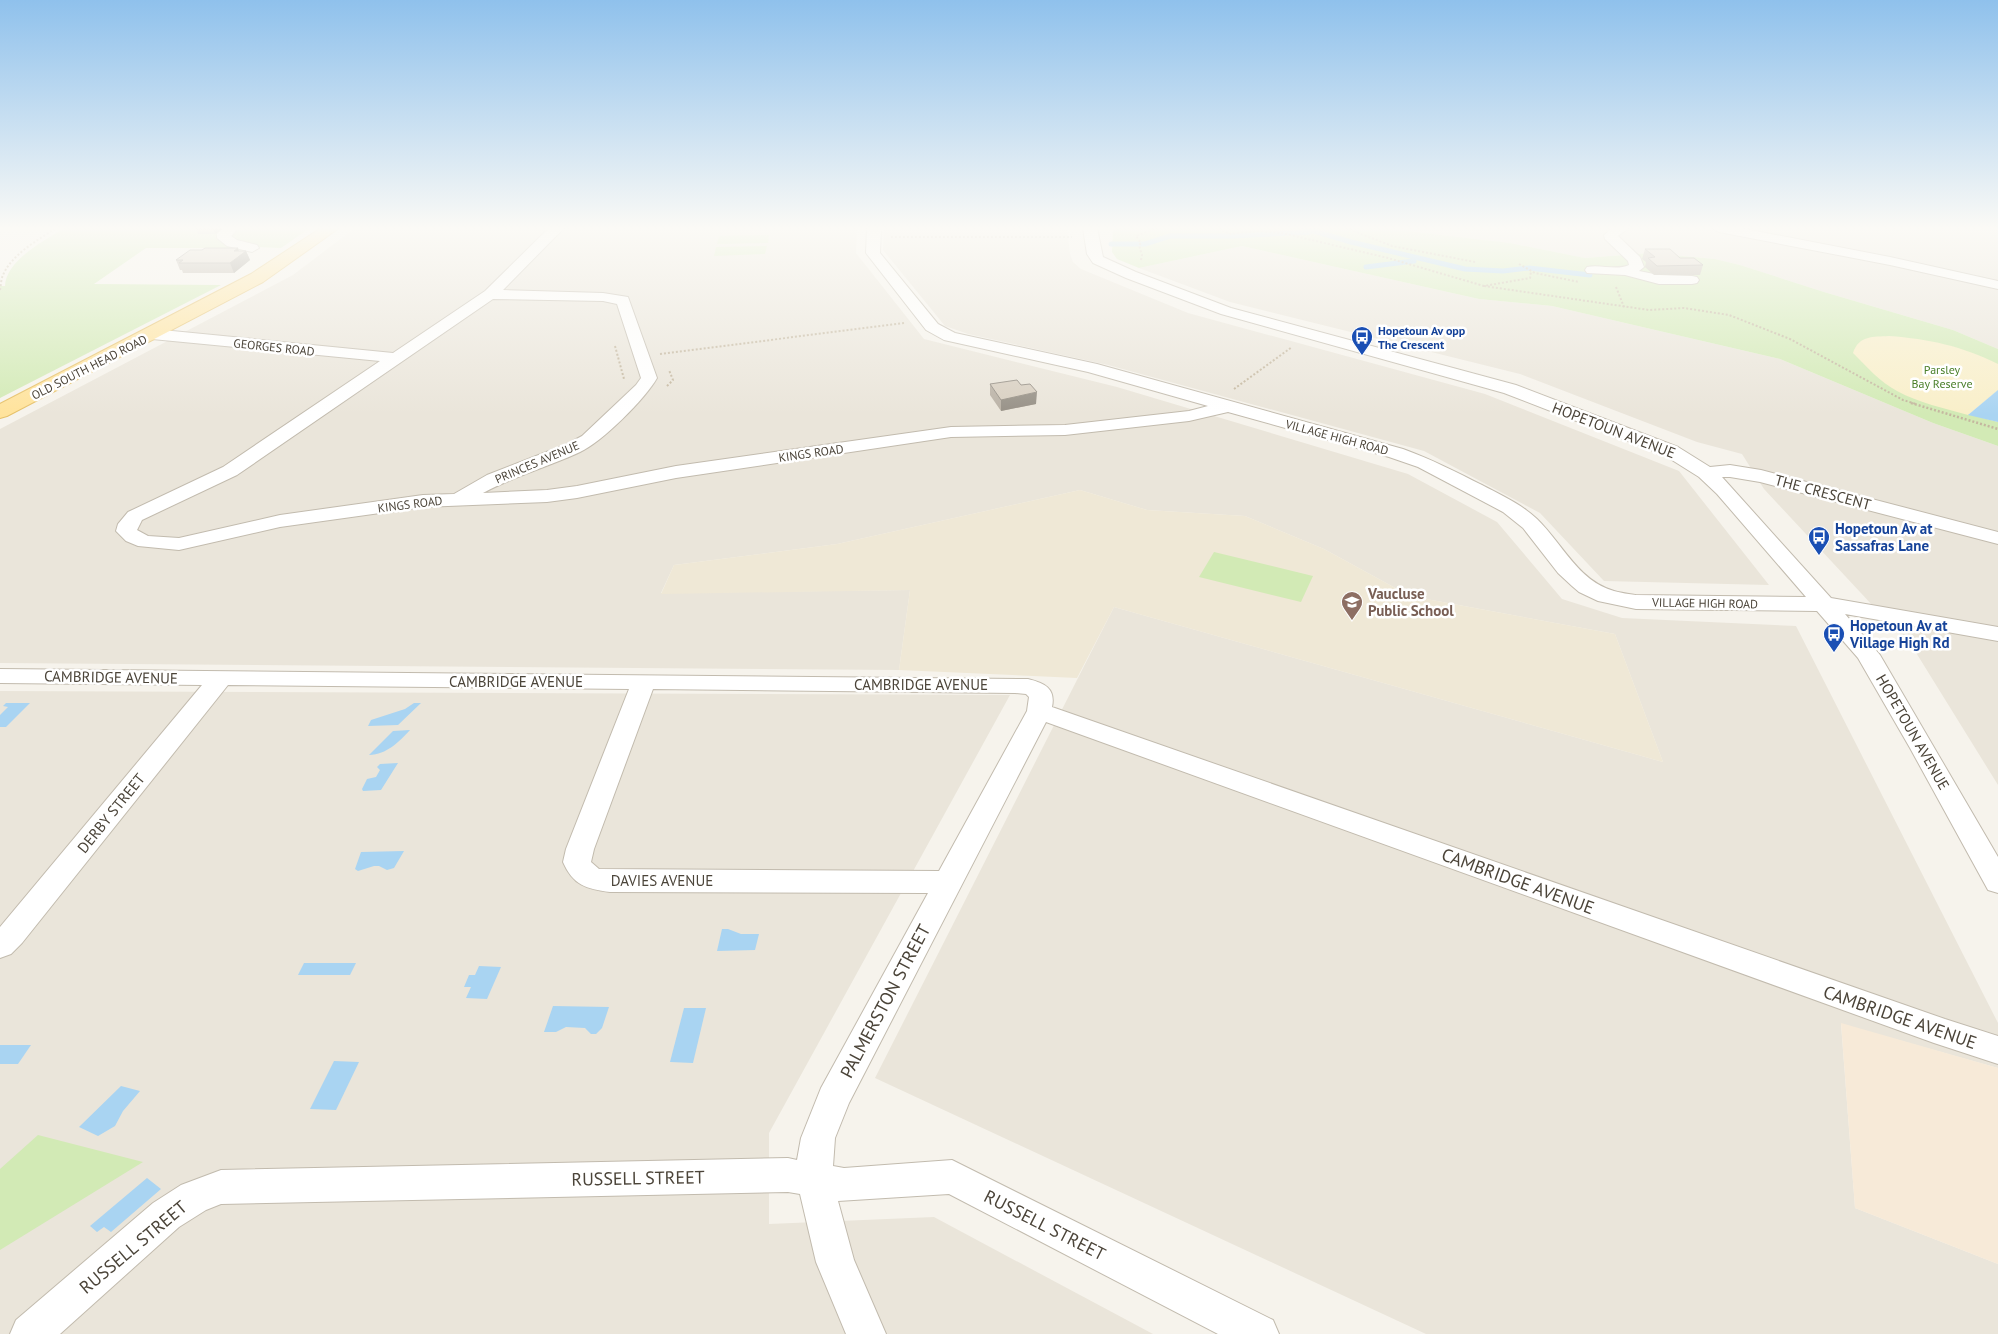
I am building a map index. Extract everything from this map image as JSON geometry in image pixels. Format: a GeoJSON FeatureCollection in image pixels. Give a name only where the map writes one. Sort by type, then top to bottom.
{"type":"FeatureCollection","features":[{"type":"Feature","properties":{"kind":"main road","name":"OLD SOUTH HEAD ROAD"},"geometry":{"type":"LineString","coordinates":[[0,412],[233,290]]}},
{"type":"Feature","properties":{"kind":"street","name":"KINGS ROAD"},"geometry":{"type":"LineString","coordinates":[[494,290],[230,471],[135,516],[128,524],[126,531],[133,537],[145,542],[179,544],[280,522],[423,501],[547,496],[577,492],[676,472],[951,432],[1065,430],[1189,416],[1220,405]]}},
{"type":"Feature","properties":{"kind":"street","name":"VILLAGE HIGH ROAD"},"geometry":{"type":"LineString","coordinates":[[903,290],[932,327],[950,337],[1091,368],[1396,453],[1425,463],[1510,508],[1530,524],[1566,568],[1587,587],[1606,596],[1636,602],[1824,604],[1998,634]]}},
{"type":"Feature","properties":{"kind":"street","name":"HOPETOUN AVENUE"},"geometry":{"type":"LineString","coordinates":[[1169,290],[1215,308],[1510,389],[1672,451],[1706,473],[1724,490],[1868,655],[1923,748],[1998,882]]}},
{"type":"Feature","properties":{"kind":"street","name":"PRINCES AVENUE"},"geometry":{"type":"LineString","coordinates":[[457,499],[494,479],[574,448],[588,440],[648,382],[642,356],[622,300],[602,297],[490,294]]}},
{"type":"Feature","properties":{"kind":"street","name":"GEORGES ROAD"},"geometry":{"type":"LineString","coordinates":[[152,334],[271,348],[396,358]]}},
{"type":"Feature","properties":{"kind":"street","name":"THE CRESCENT"},"geometry":{"type":"LineString","coordinates":[[1706,473],[1730,471],[1760,476],[1998,538]]}},
{"type":"Feature","properties":{"kind":"street","name":"CAMBRIDGE AVENUE"},"geometry":{"type":"LineString","coordinates":[[0,676],[1005,684],[1036,699],[1926,1027],[1998,1050]]}},
{"type":"Feature","properties":{"kind":"street","name":"DERBY STREET"},"geometry":{"type":"LineString","coordinates":[[0,946],[220,679]]}},
{"type":"Feature","properties":{"kind":"street","name":"DAVIES AVENUE"},"geometry":{"type":"LineString","coordinates":[[644,682],[580,849],[578,862],[585,875],[592,879],[610,881],[948,882]]}},
{"type":"Feature","properties":{"kind":"street","name":"PALMERSTON STREET"},"geometry":{"type":"LineString","coordinates":[[866,1334],[835,1262],[815,1180],[818,1138],[833,1099],[948,882],[1036,699]]}},
{"type":"Feature","properties":{"kind":"street","name":"RUSSELL STREET"},"geometry":{"type":"LineString","coordinates":[[30,1334],[166,1216],[194,1197],[221,1187],[788,1175],[844,1185],[952,1177],[1259,1334]]}},
{"type":"Feature","properties":{"kind":"path"},"geometry":{"type":"LineString","coordinates":[[1518,290],[1649,310],[1684,308],[1729,315],[1790,339],[1903,400],[1998,429]]}},
{"type":"Feature","properties":{"kind":"path"},"geometry":{"type":"LineString","coordinates":[[1617,290],[1624,307]]}},
{"type":"Feature","properties":{"kind":"path"},"geometry":{"type":"LineString","coordinates":[[642,356],[927,320]]}},
{"type":"Feature","properties":{"kind":"path"},"geometry":{"type":"LineString","coordinates":[[615,345],[624,379],[623,383]]}},
{"type":"Feature","properties":{"kind":"path"},"geometry":{"type":"LineString","coordinates":[[1220,405],[1292,347]]}},
{"type":"Feature","properties":{"kind":"shaded area"},"geometry":{"type":"Polygon","coordinates":[[[264,290],[885,290],[924,339],[1117,387],[1408,474],[1497,522],[1562,599],[1622,618],[1796,626],[1998,1023],[1998,1068],[1841,1024],[1855,1208],[1998,1264],[1998,1334],[1426,1334],[875,1078],[1114,607],[1663,762],[1615,634],[1410,596],[1324,549],[1245,516],[1147,510],[1080,490],[837,544],[674,565],[661,593],[910,590],[899,670],[0,663],[0,429],[264,290]]]}},
{"type":"Feature","properties":{"kind":"shaded area"},"geometry":{"type":"Polygon","coordinates":[[[916,290],[1133,290],[1188,313],[1485,394],[1679,471],[1769,585],[1604,581],[1540,513],[1424,451],[1108,365],[968,334],[945,326],[916,290]]]}},
{"type":"Feature","properties":{"kind":"shaded area"},"geometry":{"type":"Polygon","coordinates":[[[1199,290],[1440,290],[1479,299],[1552,306],[1780,359],[1933,423],[1998,446],[1998,785],[1915,651],[1764,489],[1742,454],[1697,442],[1520,374],[1230,302],[1199,290]]]}},
{"type":"Feature","properties":{"kind":"shaded area"},"geometry":{"type":"Polygon","coordinates":[[[1819,290],[1998,290],[1998,349],[1953,330],[1819,290]]]}},
{"type":"Feature","properties":{"kind":"shaded area","name":"Vaucluse Public School"},"geometry":{"type":"Polygon","coordinates":[[[1080,490],[1147,510],[1245,516],[1324,549],[1410,596],[1615,634],[1663,762],[1114,607],[1077,678],[899,670],[910,590],[661,594],[674,565],[837,544],[1080,490]]]}},
{"type":"Feature","properties":{"kind":"shaded area"},"geometry":{"type":"Polygon","coordinates":[[[0,691],[1010,695],[769,1133],[769,1224],[934,1217],[1153,1334],[0,1334],[0,691]]]}},
{"type":"Feature","properties":{"kind":"shaded area"},"geometry":{"type":"Polygon","coordinates":[[[1841,1023],[1998,1068],[1998,1264],[1855,1208],[1841,1023]]]}},
{"type":"Feature","properties":{"kind":"green space"},"geometry":{"type":"Polygon","coordinates":[[[0,290],[211,290],[0,398],[0,290]]]}},
{"type":"Feature","properties":{"kind":"green space","name":"Parsley Bay Reserve"},"geometry":{"type":"Polygon","coordinates":[[[1440,290],[1819,290],[1953,330],[1998,349],[1998,390],[1968,414],[1998,422],[1998,446],[1933,423],[1780,359],[1552,306],[1479,299],[1440,290]]]}},
{"type":"Feature","properties":{"kind":"green space"},"geometry":{"type":"Polygon","coordinates":[[[1214,552],[1313,576],[1301,602],[1199,577],[1214,552]]]}},
{"type":"Feature","properties":{"kind":"green space"},"geometry":{"type":"Polygon","coordinates":[[[38,1135],[143,1162],[0,1250],[0,1169],[38,1135]]]}},
{"type":"Feature","properties":{"kind":"sand"},"geometry":{"type":"Polygon","coordinates":[[[1889,336],[1945,344],[1971,352],[1998,364],[1998,390],[1968,415],[1905,395],[1879,379],[1853,353],[1859,343],[1867,338],[1889,336]]]}},
{"type":"Feature","properties":{"kind":"water"},"geometry":{"type":"Polygon","coordinates":[[[1998,390],[1998,422],[1968,415],[1998,390]]]}},
{"type":"Feature","properties":{"kind":"water"},"geometry":{"type":"Polygon","coordinates":[[[6,703],[30,703],[6,727],[0,727],[0,715],[8,707],[3,706],[6,703]]]}},
{"type":"Feature","properties":{"kind":"water"},"geometry":{"type":"Polygon","coordinates":[[[414,703],[421,703],[398,725],[368,726],[371,720],[405,709],[414,703]]]}},
{"type":"Feature","properties":{"kind":"water"},"geometry":{"type":"Polygon","coordinates":[[[410,730],[387,750],[369,755],[393,731],[410,730]]]}},
{"type":"Feature","properties":{"kind":"water"},"geometry":{"type":"Polygon","coordinates":[[[398,763],[381,790],[363,791],[362,789],[367,779],[376,777],[380,770],[377,767],[380,764],[398,763]]]}},
{"type":"Feature","properties":{"kind":"water"},"geometry":{"type":"Polygon","coordinates":[[[404,851],[394,868],[387,870],[374,866],[358,871],[355,869],[361,852],[404,851]]]}},
{"type":"Feature","properties":{"kind":"water"},"geometry":{"type":"Polygon","coordinates":[[[722,929],[728,929],[741,934],[759,934],[755,950],[717,951],[722,929]]]}},
{"type":"Feature","properties":{"kind":"water"},"geometry":{"type":"Polygon","coordinates":[[[304,963],[356,963],[350,975],[298,975],[304,963]]]}},
{"type":"Feature","properties":{"kind":"water"},"geometry":{"type":"Polygon","coordinates":[[[479,966],[501,967],[487,999],[466,998],[471,987],[464,987],[469,975],[475,975],[479,966]]]}},
{"type":"Feature","properties":{"kind":"water"},"geometry":{"type":"Polygon","coordinates":[[[553,1006],[609,1007],[602,1028],[596,1034],[591,1034],[585,1028],[566,1027],[556,1032],[544,1032],[553,1006]]]}},
{"type":"Feature","properties":{"kind":"water"},"geometry":{"type":"Polygon","coordinates":[[[684,1008],[706,1008],[693,1063],[670,1062],[684,1008]]]}},
{"type":"Feature","properties":{"kind":"water"},"geometry":{"type":"Polygon","coordinates":[[[0,1045],[31,1045],[18,1064],[0,1064],[0,1045]]]}},
{"type":"Feature","properties":{"kind":"water"},"geometry":{"type":"Polygon","coordinates":[[[334,1061],[359,1062],[336,1110],[310,1109],[334,1061]]]}},
{"type":"Feature","properties":{"kind":"water"},"geometry":{"type":"Polygon","coordinates":[[[121,1086],[140,1091],[123,1111],[115,1126],[98,1136],[79,1127],[121,1086]]]}},
{"type":"Feature","properties":{"kind":"water"},"geometry":{"type":"Polygon","coordinates":[[[147,1178],[161,1189],[111,1232],[104,1227],[97,1232],[90,1226],[147,1178]]]}},
{"type":"Feature","properties":{"kind":"building"},"geometry":{"type":"Polygon","coordinates":[[[1017,380],[1021,385],[1030,384],[1037,392],[1001,400],[990,384],[1017,380]]]}},
{"type":"Feature","properties":{"kind":"place","name":"Hopetoun Av opp The Crescent"},"geometry":{"type":"Point","coordinates":[1362,356]}},
{"type":"Feature","properties":{"kind":"place","name":"Hopetoun Av at Sassafras Lane"},"geometry":{"type":"Point","coordinates":[1819,556]}},
{"type":"Feature","properties":{"kind":"place","name":"Vaucluse Public School"},"geometry":{"type":"Point","coordinates":[1352,621]}},
{"type":"Feature","properties":{"kind":"place","name":"Hopetoun Av at Village High Rd"},"geometry":{"type":"Point","coordinates":[1834,653]}}]}
